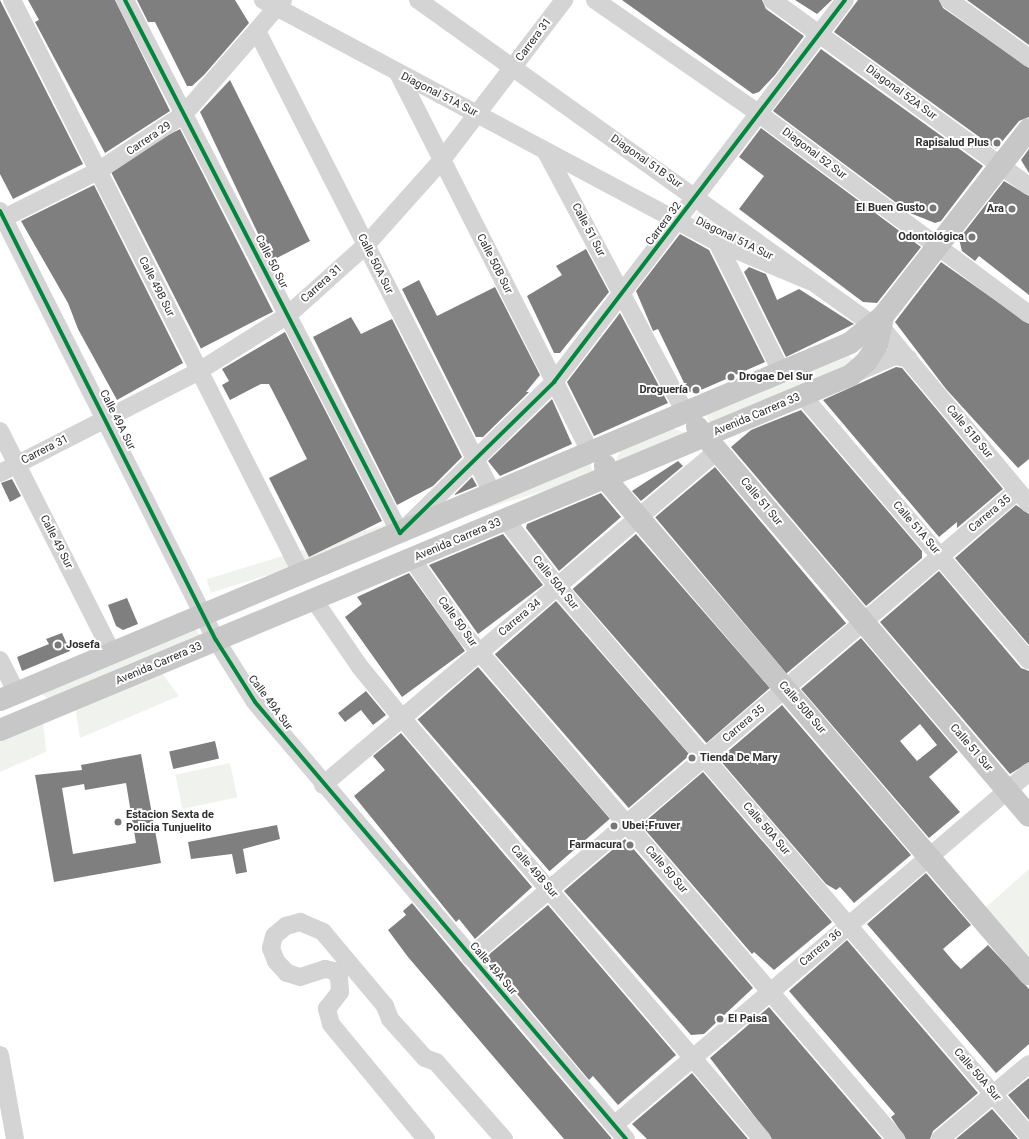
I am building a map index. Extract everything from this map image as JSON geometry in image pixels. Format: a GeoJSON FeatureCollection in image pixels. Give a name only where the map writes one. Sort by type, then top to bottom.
{"type":"FeatureCollection","features":[{"type":"Feature","properties":{"kind":"main road","name":"Avenida Carrera 33"},"geometry":{"type":"LineString","coordinates":[[8,697],[841,348],[879,323],[1029,129]]}},
{"type":"Feature","properties":{"kind":"main road","name":"Avenida Carrera 33"},"geometry":{"type":"LineString","coordinates":[[0,730],[606,478],[711,444],[803,396],[851,375],[872,354],[879,323]]}},
{"type":"Feature","properties":{"kind":"main road","name":"Calle 51 Sur"},"geometry":{"type":"LineString","coordinates":[[686,414],[1029,816]]}},
{"type":"Feature","properties":{"kind":"main road"},"geometry":{"type":"LineString","coordinates":[[606,478],[608,458],[624,439]]}},
{"type":"Feature","properties":{"kind":"main road","name":"Calle 50B Sur"},"geometry":{"type":"LineString","coordinates":[[606,478],[1029,974]]}},
{"type":"Feature","properties":{"kind":"main road"},"geometry":{"type":"LineString","coordinates":[[8,697],[48,710]]}},
{"type":"Feature","properties":{"kind":"street","name":"Calle 49B Sur"},"geometry":{"type":"LineString","coordinates":[[12,0],[302,574]]}},
{"type":"Feature","properties":{"kind":"street","name":"Calle 50 Sur"},"geometry":{"type":"LineString","coordinates":[[125,0],[400,533]]}},
{"type":"Feature","properties":{"kind":"street","name":"Diagonal 51B Sur"},"geometry":{"type":"LineString","coordinates":[[418,0],[696,197],[810,281],[879,323]]}},
{"type":"Feature","properties":{"kind":"street","name":"Carrera 31"},"geometry":{"type":"LineString","coordinates":[[0,473],[199,371],[288,315],[366,245],[441,161],[564,0]]}},
{"type":"Feature","properties":{"kind":"street","name":"Diagonal 52 Sur"},"geometry":{"type":"LineString","coordinates":[[595,0],[758,113],[1029,314]]}},
{"type":"Feature","properties":{"kind":"street","name":"Diagonal 52A Sur"},"geometry":{"type":"LineString","coordinates":[[772,0],[1029,186]]}},
{"type":"Feature","properties":{"kind":"street","name":"Carrera 32"},"geometry":{"type":"LineString","coordinates":[[400,533],[476,461],[554,382],[623,294],[758,113],[845,0]]}},
{"type":"Feature","properties":{"kind":"street"},"geometry":{"type":"LineString","coordinates":[[949,0],[1029,58]]}},
{"type":"Feature","properties":{"kind":"street","name":"Carrera 29"},"geometry":{"type":"LineString","coordinates":[[1,216],[98,171],[184,114],[258,33],[274,3]]}},
{"type":"Feature","properties":{"kind":"street","name":"Diagonal 51A Sur"},"geometry":{"type":"LineString","coordinates":[[274,3],[399,75],[717,242],[810,281]]}},
{"type":"Feature","properties":{"kind":"street","name":"Calle 50A Sur"},"geometry":{"type":"LineString","coordinates":[[258,33],[493,494]]}},
{"type":"Feature","properties":{"kind":"street","name":"Calle 50B Sur"},"geometry":{"type":"LineString","coordinates":[[399,75],[441,161],[591,453]]}},
{"type":"Feature","properties":{"kind":"street","name":"Calle 51 Sur"},"geometry":{"type":"LineString","coordinates":[[546,152],[686,414]]}},
{"type":"Feature","properties":{"kind":"street","name":"Calle 49A Sur"},"geometry":{"type":"LineString","coordinates":[[1,216],[106,419],[216,640],[255,702],[323,785],[626,1139]]}},
{"type":"Feature","properties":{"kind":"street"},"geometry":{"type":"LineString","coordinates":[[717,242],[782,373]]}},
{"type":"Feature","properties":{"kind":"street","name":"Calle 51B Sur"},"geometry":{"type":"LineString","coordinates":[[879,323],[1029,504]]}},
{"type":"Feature","properties":{"kind":"street"},"geometry":{"type":"LineString","coordinates":[[851,375],[895,356],[909,359]]}},
{"type":"Feature","properties":{"kind":"street","name":"Calle 51A Sur"},"geometry":{"type":"LineString","coordinates":[[803,396],[1029,661]]}},
{"type":"Feature","properties":{"kind":"street","name":"Calle 49 Sur"},"geometry":{"type":"LineString","coordinates":[[0,431],[112,653]]}},
{"type":"Feature","properties":{"kind":"street","name":"Carrera 34"},"geometry":{"type":"LineString","coordinates":[[323,785],[639,517],[711,444]]}},
{"type":"Feature","properties":{"kind":"street","name":"Carrera 35"},"geometry":{"type":"LineString","coordinates":[[470,957],[1017,491]]}},
{"type":"Feature","properties":{"kind":"street","name":"Calle 50A Sur"},"geometry":{"type":"LineString","coordinates":[[506,520],[557,586],[1029,1136]]}},
{"type":"Feature","properties":{"kind":"street","name":"Calle 50 Sur"},"geometry":{"type":"LineString","coordinates":[[412,559],[480,652],[896,1139]]}},
{"type":"Feature","properties":{"kind":"street","name":"Calle 49B Sur"},"geometry":{"type":"LineString","coordinates":[[314,600],[360,667],[402,718],[762,1139]]}},
{"type":"Feature","properties":{"kind":"street"},"geometry":{"type":"LineString","coordinates":[[0,660],[8,697]]}},
{"type":"Feature","properties":{"kind":"street","name":"Carrera 36"},"geometry":{"type":"LineString","coordinates":[[614,1125],[1029,772]]}},
{"type":"Feature","properties":{"kind":"street"},"geometry":{"type":"LineString","coordinates":[[426,1139],[329,1020],[327,1009],[340,992],[339,977],[326,969],[300,977],[287,974],[276,961],[271,948],[274,936],[286,926],[300,922],[313,925],[323,932],[385,1006],[398,1011],[429,1044],[436,1062],[504,1139]]}},
{"type":"Feature","properties":{"kind":"street"},"geometry":{"type":"LineString","coordinates":[[0,1055],[15,1139]]}},
{"type":"Feature","properties":{"kind":"street"},"geometry":{"type":"LineString","coordinates":[[940,1139],[1029,1064]]}},
{"type":"Feature","properties":{"kind":"shaded area"},"geometry":{"type":"Polygon","coordinates":[[[701,207],[792,274],[690,223],[701,207]]]}},
{"type":"Feature","properties":{"kind":"shaded area"},"geometry":{"type":"Polygon","coordinates":[[[849,355],[855,363],[711,426],[706,414],[849,355]]]}},
{"type":"Feature","properties":{"kind":"shaded area"},"geometry":{"type":"Polygon","coordinates":[[[672,428],[689,434],[613,467],[620,451],[672,428]]]}},
{"type":"Feature","properties":{"kind":"shaded area"},"geometry":{"type":"Polygon","coordinates":[[[590,462],[594,475],[211,593],[207,579],[590,462]]]}},
{"type":"Feature","properties":{"kind":"shaded area"},"geometry":{"type":"Polygon","coordinates":[[[194,624],[201,638],[50,700],[37,691],[194,624]]]}},
{"type":"Feature","properties":{"kind":"shaded area"},"geometry":{"type":"Polygon","coordinates":[[[160,671],[179,696],[80,738],[75,707],[160,671]]]}},
{"type":"Feature","properties":{"kind":"shaded area"},"geometry":{"type":"Polygon","coordinates":[[[43,720],[46,752],[0,772],[0,739],[43,720]]]}},
{"type":"Feature","properties":{"kind":"shaded area"},"geometry":{"type":"Polygon","coordinates":[[[230,763],[237,797],[183,809],[175,775],[230,763]]]}},
{"type":"Feature","properties":{"kind":"shaded area"},"geometry":{"type":"Polygon","coordinates":[[[1029,869],[1029,960],[985,908],[1029,869]]]}},
{"type":"Feature","properties":{"kind":"building"},"geometry":{"type":"Polygon","coordinates":[[[0,0],[83,164],[13,199],[0,174],[0,0]]]}},
{"type":"Feature","properties":{"kind":"building"},"geometry":{"type":"Polygon","coordinates":[[[28,0],[115,0],[170,111],[105,153],[35,22],[39,20],[28,0]]]}},
{"type":"Feature","properties":{"kind":"building"},"geometry":{"type":"Polygon","coordinates":[[[137,0],[235,0],[249,23],[204,75],[192,86],[187,86],[155,22],[148,22],[137,0]]]}},
{"type":"Feature","properties":{"kind":"building"},"geometry":{"type":"Polygon","coordinates":[[[622,0],[762,0],[766,9],[804,36],[775,75],[759,92],[753,94],[622,0]]]}},
{"type":"Feature","properties":{"kind":"building"},"geometry":{"type":"Polygon","coordinates":[[[795,0],[832,0],[817,14],[795,0]]]}},
{"type":"Feature","properties":{"kind":"building"},"geometry":{"type":"Polygon","coordinates":[[[858,0],[939,0],[943,8],[1029,68],[1029,117],[1019,121],[996,149],[834,32],[858,0]]]}},
{"type":"Feature","properties":{"kind":"building"},"geometry":{"type":"Polygon","coordinates":[[[967,0],[1029,0],[1029,45],[967,0]]]}},
{"type":"Feature","properties":{"kind":"building"},"geometry":{"type":"Polygon","coordinates":[[[821,49],[983,166],[941,221],[935,223],[910,213],[773,111],[821,49]]]}},
{"type":"Feature","properties":{"kind":"building"},"geometry":{"type":"Polygon","coordinates":[[[230,80],[310,241],[271,261],[200,112],[230,80]]]}},
{"type":"Feature","properties":{"kind":"building"},"geometry":{"type":"Polygon","coordinates":[[[761,128],[921,247],[877,303],[863,302],[739,209],[764,176],[739,157],[761,128]]]}},
{"type":"Feature","properties":{"kind":"building"},"geometry":{"type":"Polygon","coordinates":[[[180,129],[273,312],[201,348],[108,166],[180,129]]]}},
{"type":"Feature","properties":{"kind":"building"},"geometry":{"type":"Polygon","coordinates":[[[1029,149],[1029,173],[1021,160],[1029,149]]]}},
{"type":"Feature","properties":{"kind":"building"},"geometry":{"type":"Polygon","coordinates":[[[1004,181],[1029,196],[1029,295],[979,256],[975,261],[962,251],[959,239],[1004,181]]]}},
{"type":"Feature","properties":{"kind":"building"},"geometry":{"type":"Polygon","coordinates":[[[94,185],[183,363],[117,400],[78,329],[68,303],[21,221],[94,185]]]}},
{"type":"Feature","properties":{"kind":"building"},"geometry":{"type":"Polygon","coordinates":[[[680,234],[709,250],[765,362],[694,393],[688,391],[658,329],[653,331],[636,291],[680,234]]]}},
{"type":"Feature","properties":{"kind":"building"},"geometry":{"type":"Polygon","coordinates":[[[586,249],[609,292],[560,353],[554,353],[527,296],[562,275],[556,266],[586,249]]]}},
{"type":"Feature","properties":{"kind":"building"},"geometry":{"type":"Polygon","coordinates":[[[941,262],[1029,324],[1029,459],[1018,468],[946,389],[895,322],[941,262]]]}},
{"type":"Feature","properties":{"kind":"building"},"geometry":{"type":"Polygon","coordinates":[[[749,267],[766,274],[777,300],[799,289],[854,324],[786,357],[744,272],[749,267]]]}},
{"type":"Feature","properties":{"kind":"building"},"geometry":{"type":"Polygon","coordinates":[[[419,280],[437,316],[495,287],[540,375],[526,392],[529,392],[483,437],[476,437],[402,289],[419,280]]]}},
{"type":"Feature","properties":{"kind":"building"},"geometry":{"type":"Polygon","coordinates":[[[620,313],[668,403],[594,436],[567,382],[620,313]]]}},
{"type":"Feature","properties":{"kind":"building"},"geometry":{"type":"Polygon","coordinates":[[[351,317],[361,334],[392,319],[462,457],[433,486],[397,505],[313,337],[351,317]]]}},
{"type":"Feature","properties":{"kind":"building"},"geometry":{"type":"Polygon","coordinates":[[[285,332],[382,521],[309,557],[269,478],[307,459],[288,421],[269,384],[261,384],[230,400],[222,385],[229,381],[222,369],[285,332]]]}},
{"type":"Feature","properties":{"kind":"building"},"geometry":{"type":"Polygon","coordinates":[[[896,367],[902,368],[1003,489],[957,528],[957,522],[939,537],[823,400],[896,367]]]}},
{"type":"Feature","properties":{"kind":"building"},"geometry":{"type":"Polygon","coordinates":[[[552,399],[572,444],[500,476],[488,461],[552,399]]]}},
{"type":"Feature","properties":{"kind":"building"},"geometry":{"type":"Polygon","coordinates":[[[801,410],[922,551],[922,558],[866,606],[731,447],[751,430],[801,410]]]}},
{"type":"Feature","properties":{"kind":"building"},"geometry":{"type":"Polygon","coordinates":[[[678,461],[683,466],[641,501],[632,491],[678,461]]]}},
{"type":"Feature","properties":{"kind":"building"},"geometry":{"type":"Polygon","coordinates":[[[715,467],[846,623],[786,673],[655,517],[715,467]]]}},
{"type":"Feature","properties":{"kind":"building"},"geometry":{"type":"Polygon","coordinates":[[[472,477],[477,486],[455,495],[455,494],[472,477]]]}},
{"type":"Feature","properties":{"kind":"building"},"geometry":{"type":"Polygon","coordinates":[[[12,479],[21,496],[10,502],[1,483],[12,479]]]}},
{"type":"Feature","properties":{"kind":"building"},"geometry":{"type":"Polygon","coordinates":[[[601,493],[621,517],[559,571],[526,528],[527,524],[601,493]]]}},
{"type":"Feature","properties":{"kind":"building"},"geometry":{"type":"Polygon","coordinates":[[[1016,505],[1029,514],[1029,645],[955,558],[1016,505]]]}},
{"type":"Feature","properties":{"kind":"building"},"geometry":{"type":"Polygon","coordinates":[[[503,534],[543,585],[478,634],[429,565],[503,534]]]}},
{"type":"Feature","properties":{"kind":"building"},"geometry":{"type":"Polygon","coordinates":[[[636,534],[770,688],[706,743],[573,589],[636,534]]]}},
{"type":"Feature","properties":{"kind":"building"},"geometry":{"type":"Polygon","coordinates":[[[939,571],[1021,668],[1029,671],[1029,762],[1010,774],[880,622],[939,571]]]}},
{"type":"Feature","properties":{"kind":"building"},"geometry":{"type":"Polygon","coordinates":[[[409,573],[465,651],[402,697],[345,617],[362,604],[357,597],[409,573]]]}},
{"type":"Feature","properties":{"kind":"building"},"geometry":{"type":"Polygon","coordinates":[[[127,598],[138,624],[123,630],[116,626],[108,605],[127,598]]]}},
{"type":"Feature","properties":{"kind":"building"},"geometry":{"type":"Polygon","coordinates":[[[556,601],[690,755],[629,808],[495,654],[556,601]]]}},
{"type":"Feature","properties":{"kind":"building"},"geometry":{"type":"Polygon","coordinates":[[[62,633],[70,651],[22,671],[17,657],[49,644],[46,639],[62,633]]]}},
{"type":"Feature","properties":{"kind":"building"},"geometry":{"type":"Polygon","coordinates":[[[861,638],[958,752],[929,777],[960,812],[929,838],[801,689],[861,638]],[[920,724],[900,741],[917,761],[937,745],[920,724]]]}},
{"type":"Feature","properties":{"kind":"building"},"geometry":{"type":"Polygon","coordinates":[[[478,667],[610,819],[549,871],[418,719],[478,667]]]}},
{"type":"Feature","properties":{"kind":"building"},"geometry":{"type":"Polygon","coordinates":[[[366,691],[386,715],[373,725],[361,710],[345,722],[338,713],[366,691]]]}},
{"type":"Feature","properties":{"kind":"building"},"geometry":{"type":"Polygon","coordinates":[[[782,705],[911,855],[854,903],[840,887],[836,890],[826,884],[719,759],[782,705]]]}},
{"type":"Feature","properties":{"kind":"building"},"geometry":{"type":"Polygon","coordinates":[[[401,733],[532,887],[475,939],[459,919],[456,922],[354,796],[385,770],[373,756],[401,733]]]}},
{"type":"Feature","properties":{"kind":"building"},"geometry":{"type":"Polygon","coordinates":[[[215,741],[219,759],[173,769],[169,752],[215,741]]]}},
{"type":"Feature","properties":{"kind":"building"},"geometry":{"type":"Polygon","coordinates":[[[141,754],[161,863],[54,882],[35,775],[82,770],[81,765],[141,754]],[[126,783],[85,790],[84,784],[62,788],[73,854],[136,843],[126,783]]]}},
{"type":"Feature","properties":{"kind":"building"},"geometry":{"type":"Polygon","coordinates":[[[703,772],[832,922],[774,970],[754,952],[752,954],[641,825],[703,772]]]}},
{"type":"Feature","properties":{"kind":"building"},"geometry":{"type":"Polygon","coordinates":[[[277,825],[280,839],[243,849],[247,872],[236,874],[232,854],[191,859],[188,842],[277,825]]]}},
{"type":"Feature","properties":{"kind":"building"},"geometry":{"type":"Polygon","coordinates":[[[625,839],[753,988],[704,1034],[691,1035],[564,891],[625,839]]]}},
{"type":"Feature","properties":{"kind":"building"},"geometry":{"type":"Polygon","coordinates":[[[926,873],[971,925],[943,949],[954,962],[961,969],[988,945],[1029,989],[1029,1044],[996,1073],[867,924],[926,873]]]}},
{"type":"Feature","properties":{"kind":"building"},"geometry":{"type":"Polygon","coordinates":[[[412,903],[612,1139],[564,1139],[408,957],[388,930],[406,915],[403,911],[412,903]]]}},
{"type":"Feature","properties":{"kind":"building"},"geometry":{"type":"Polygon","coordinates":[[[548,905],[676,1055],[618,1105],[593,1076],[589,1080],[486,957],[548,905]]]}},
{"type":"Feature","properties":{"kind":"building"},"geometry":{"type":"Polygon","coordinates":[[[847,940],[978,1093],[933,1131],[930,1139],[906,1139],[891,1117],[895,1114],[789,991],[847,940]]]}},
{"type":"Feature","properties":{"kind":"building"},"geometry":{"type":"Polygon","coordinates":[[[769,1007],[882,1139],[772,1139],[710,1058],[769,1007]]]}},
{"type":"Feature","properties":{"kind":"building"},"geometry":{"type":"Polygon","coordinates":[[[692,1073],[748,1139],[647,1139],[632,1124],[692,1073]]]}},
{"type":"Feature","properties":{"kind":"building"},"geometry":{"type":"Polygon","coordinates":[[[1029,1078],[1029,1120],[1008,1095],[1029,1078]]]}},
{"type":"Feature","properties":{"kind":"building"},"geometry":{"type":"Polygon","coordinates":[[[992,1109],[1018,1139],[956,1139],[992,1109]]]}},
{"type":"Feature","properties":{"kind":"cycle path"},"geometry":{"type":"LineString","coordinates":[[125,0],[400,533],[554,382],[845,0]]}},
{"type":"Feature","properties":{"kind":"cycle path"},"geometry":{"type":"LineString","coordinates":[[0,211],[216,640],[255,702],[626,1139]]}},
{"type":"Feature","properties":{"kind":"place","name":"Rapisalud Plus"},"geometry":{"type":"Point","coordinates":[997,143]}},
{"type":"Feature","properties":{"kind":"place","name":"El Buen Gusto"},"geometry":{"type":"Point","coordinates":[933,208]}},
{"type":"Feature","properties":{"kind":"place","name":"Ara"},"geometry":{"type":"Point","coordinates":[1012,209]}},
{"type":"Feature","properties":{"kind":"place","name":"Odontológica"},"geometry":{"type":"Point","coordinates":[972,237]}},
{"type":"Feature","properties":{"kind":"place","name":"Drogae Del Sur"},"geometry":{"type":"Point","coordinates":[731,377]}},
{"type":"Feature","properties":{"kind":"place","name":"Droguería"},"geometry":{"type":"Point","coordinates":[696,390]}},
{"type":"Feature","properties":{"kind":"place","name":"Josefa"},"geometry":{"type":"Point","coordinates":[58,645]}},
{"type":"Feature","properties":{"kind":"place","name":"Tienda De Mary"},"geometry":{"type":"Point","coordinates":[692,758]}},
{"type":"Feature","properties":{"kind":"place","name":"Estacion Sexta de Policia Tunjuelito"},"geometry":{"type":"Point","coordinates":[118,822]}},
{"type":"Feature","properties":{"kind":"place","name":"Ubei-Fruver"},"geometry":{"type":"Point","coordinates":[614,826]}},
{"type":"Feature","properties":{"kind":"place","name":"Farmacura"},"geometry":{"type":"Point","coordinates":[630,845]}},
{"type":"Feature","properties":{"kind":"place","name":"El Paisa"},"geometry":{"type":"Point","coordinates":[720,1019]}}]}
